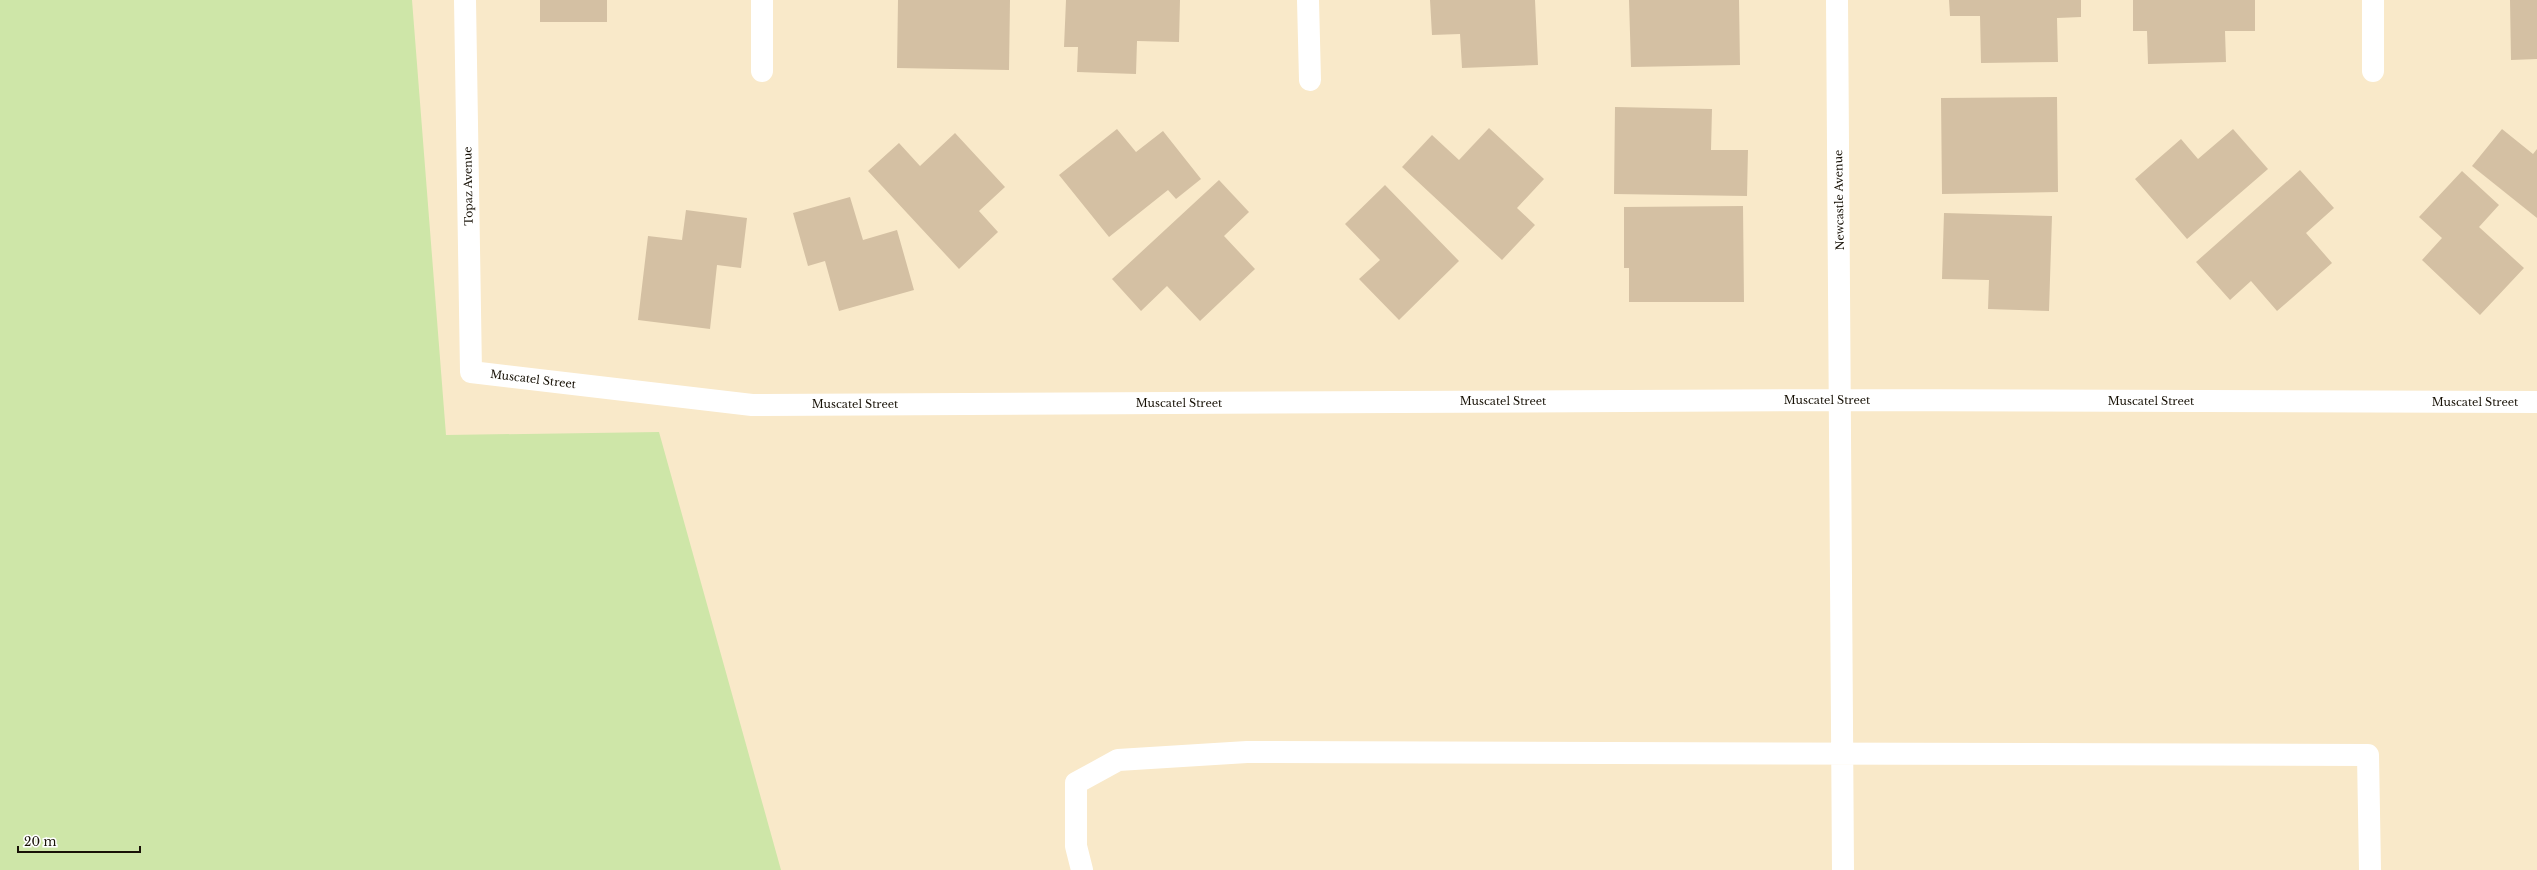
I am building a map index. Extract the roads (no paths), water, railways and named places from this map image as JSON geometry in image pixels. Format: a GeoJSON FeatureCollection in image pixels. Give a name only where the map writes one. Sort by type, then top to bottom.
{"type":"FeatureCollection","features":[{"type":"Feature","properties":{"kind":"street","name":"Topaz Avenue"},"geometry":{"type":"LineString","coordinates":[[465,0],[471,372]]}},
{"type":"Feature","properties":{"kind":"street"},"geometry":{"type":"LineString","coordinates":[[762,0],[762,71]]}},
{"type":"Feature","properties":{"kind":"street"},"geometry":{"type":"LineString","coordinates":[[1308,0],[1310,80]]}},
{"type":"Feature","properties":{"kind":"street","name":"Newcastle Avenue"},"geometry":{"type":"LineString","coordinates":[[1837,0],[1841,400],[1841,752],[1843,870]]}},
{"type":"Feature","properties":{"kind":"street"},"geometry":{"type":"LineString","coordinates":[[2373,0],[2373,71]]}},
{"type":"Feature","properties":{"kind":"street","name":"Muscatel Street"},"geometry":{"type":"LineString","coordinates":[[471,372],[752,404],[1841,400],[2537,402]]}},
{"type":"Feature","properties":{"kind":"street"},"geometry":{"type":"LineString","coordinates":[[1082,870],[1076,846],[1076,783],[1118,760],[1247,752],[1841,752],[2368,755],[2370,870]]}}]}
